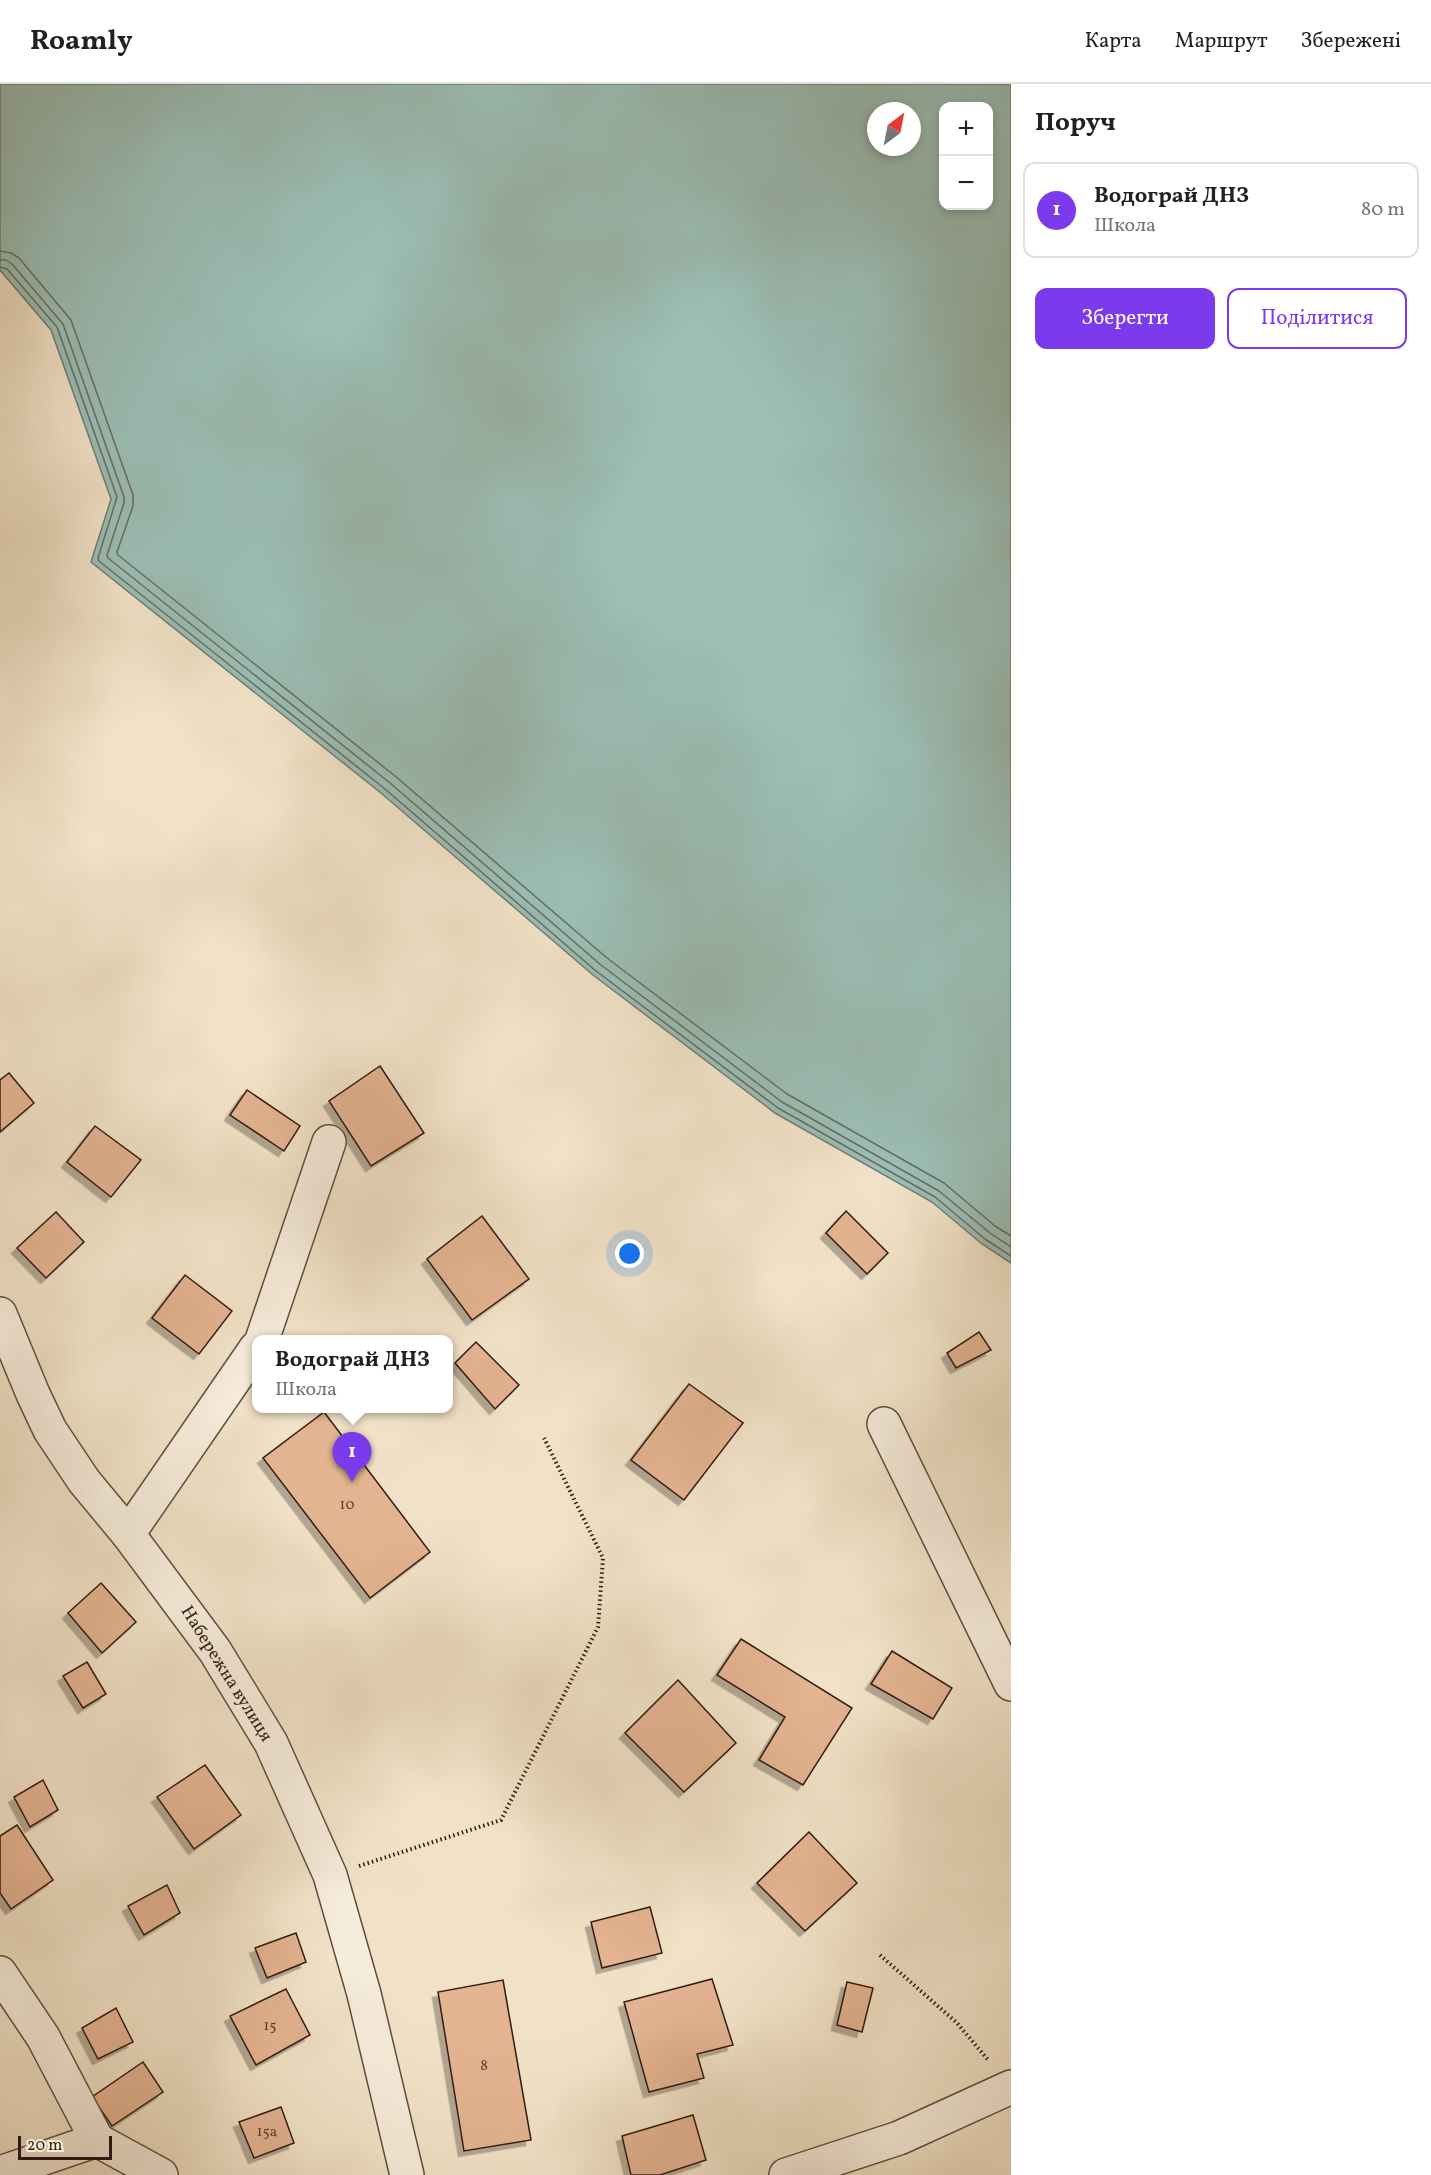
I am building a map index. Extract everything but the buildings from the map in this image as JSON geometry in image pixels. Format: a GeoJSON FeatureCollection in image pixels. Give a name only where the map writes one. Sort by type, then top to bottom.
{"type":"FeatureCollection","features":[{"type":"Feature","properties":{"kind":"street"},"geometry":{"type":"LineString","coordinates":[[264,1335],[329,1142]]}},
{"type":"Feature","properties":{"kind":"street","name":"Набережна вулиця"},"geometry":{"type":"LineString","coordinates":[[0,1314],[50,1430],[84,1480],[128,1534],[208,1641],[246,1699],[271,1743],[330,1875],[364,1994],[407,2175]]}},
{"type":"Feature","properties":{"kind":"street"},"geometry":{"type":"LineString","coordinates":[[128,1534],[252,1354]]}},
{"type":"Feature","properties":{"kind":"street"},"geometry":{"type":"LineString","coordinates":[[884,1424],[1011,1684]]}},
{"type":"Feature","properties":{"kind":"street"},"geometry":{"type":"LineString","coordinates":[[0,1972],[42,2037],[98,2140],[161,2175]]}},
{"type":"Feature","properties":{"kind":"street"},"geometry":{"type":"LineString","coordinates":[[786,2175],[899,2138],[1001,2075]]}},
{"type":"Feature","properties":{"kind":"street"},"geometry":{"type":"LineString","coordinates":[[0,2173],[98,2140]]}},
{"type":"Feature","properties":{"kind":"path"},"geometry":{"type":"LineString","coordinates":[[330,1875],[501,1820],[598,1627],[603,1558],[544,1438]]}},
{"type":"Feature","properties":{"kind":"path"},"geometry":{"type":"LineString","coordinates":[[880,1955],[957,2023],[1001,2075]]}},
{"type":"Feature","properties":{"kind":"water"},"geometry":{"type":"Polygon","coordinates":[[[0,84],[1011,84],[1011,1263],[982,1244],[932,1202],[775,1113],[593,975],[381,793],[91,562],[111,499],[51,330],[0,270],[0,84]]]}},
{"type":"Feature","properties":{"kind":"place","name":"Водограй ДНЗ"},"geometry":{"type":"Point","coordinates":[352,1482]}}]}
